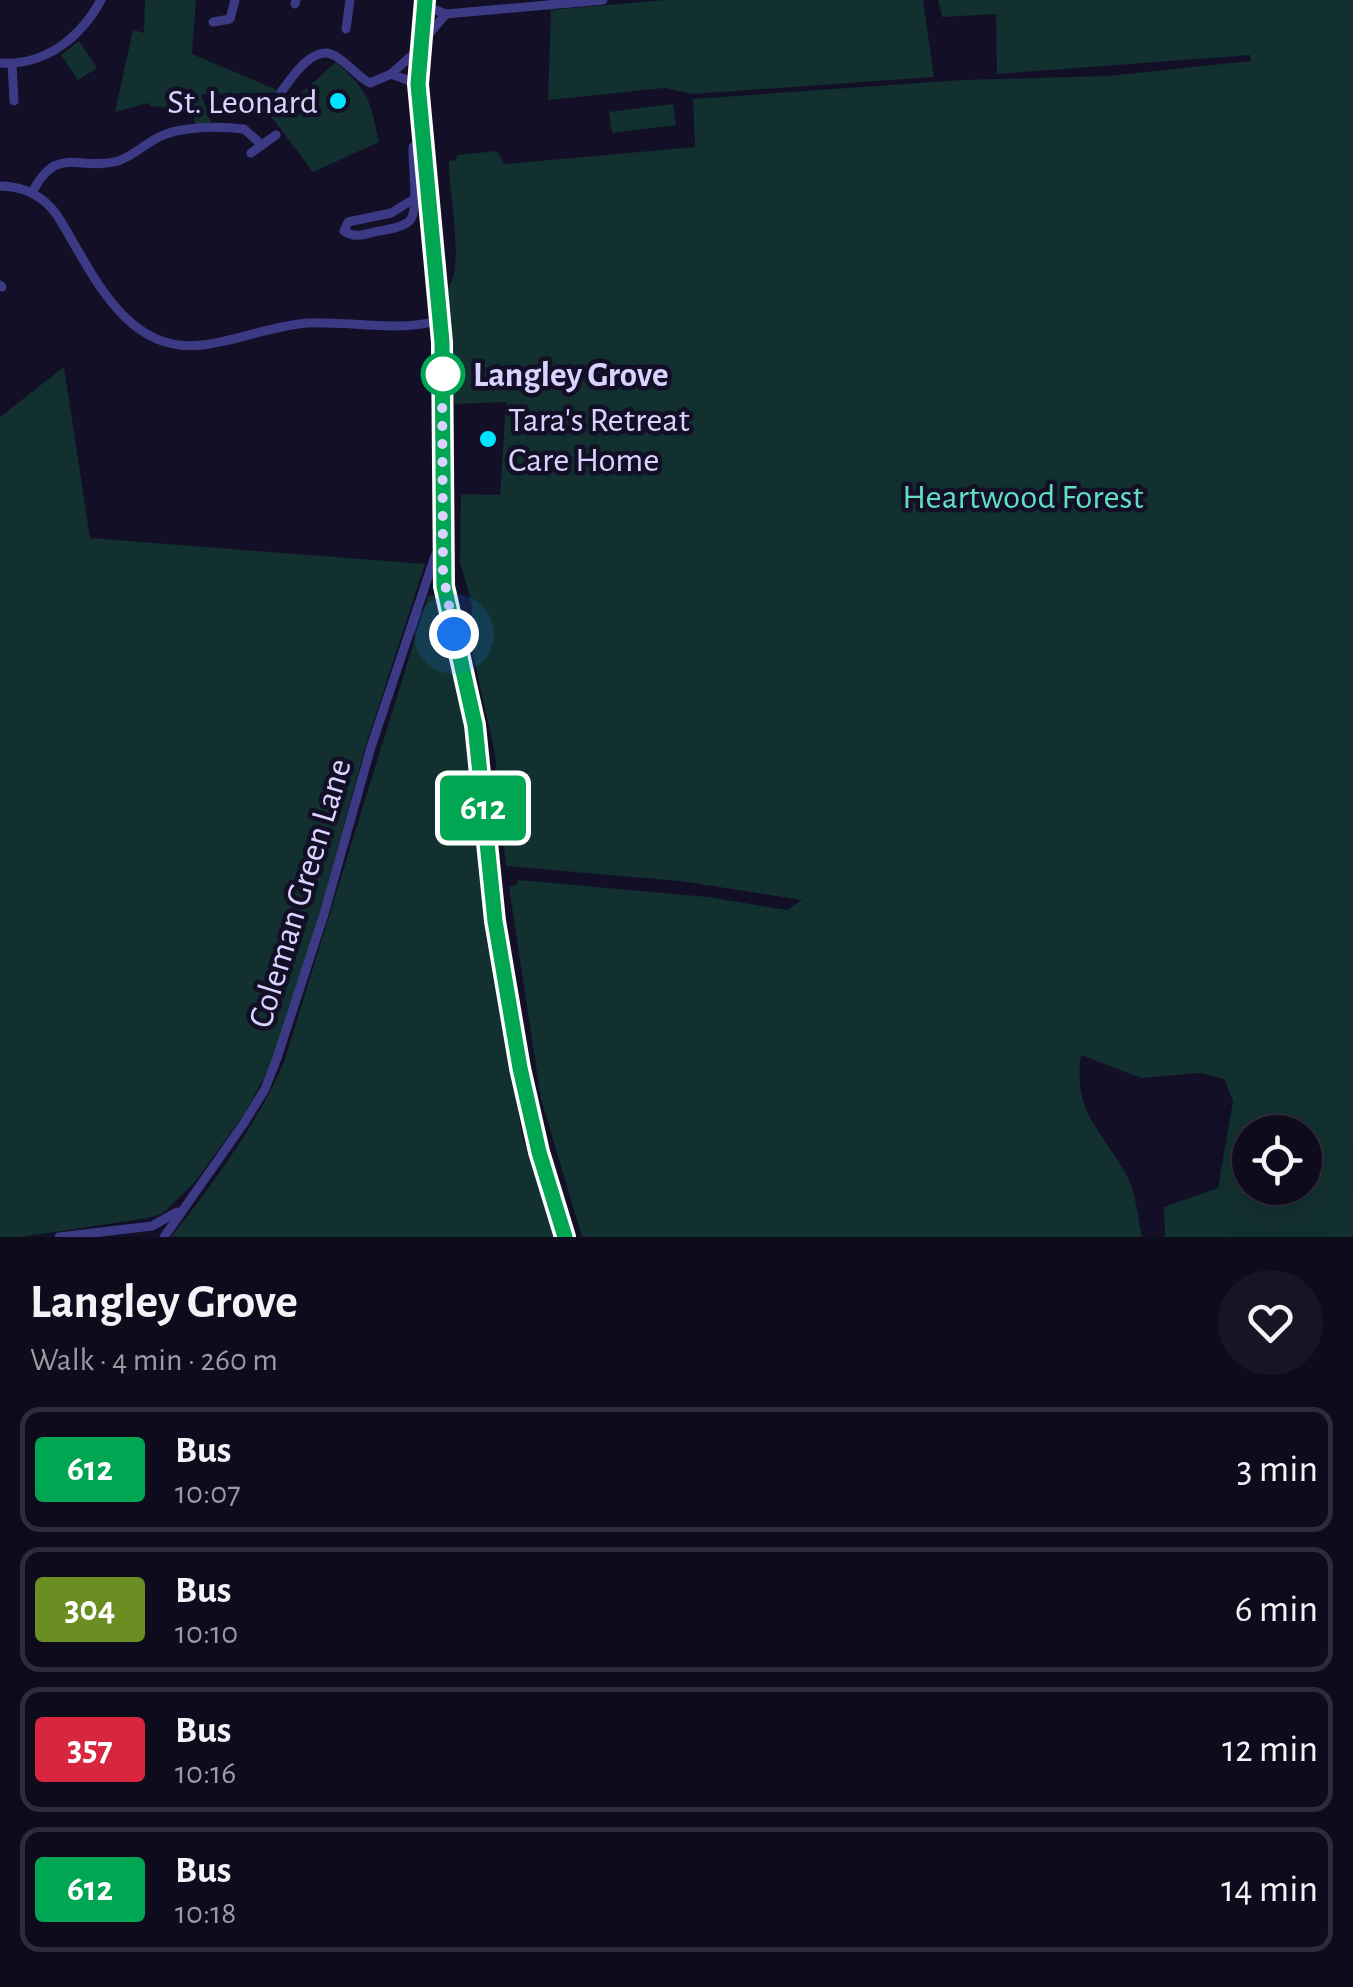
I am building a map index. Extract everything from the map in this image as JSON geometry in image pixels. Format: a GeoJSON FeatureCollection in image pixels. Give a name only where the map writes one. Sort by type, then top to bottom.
{"type":"FeatureCollection","features":[{"type":"Feature","properties":{"kind":"main road"},"geometry":{"type":"LineString","coordinates":[[425,3],[418,84],[436,262],[448,606],[475,725],[493,906],[516,1050],[539,1152],[564,1237]]}},
{"type":"Feature","properties":{"kind":"street"},"geometry":{"type":"LineString","coordinates":[[0,63],[41,57],[66,43],[88,21],[100,0]]}},
{"type":"Feature","properties":{"kind":"street"},"geometry":{"type":"LineString","coordinates":[[213,22],[230,19],[234,0]]}},
{"type":"Feature","properties":{"kind":"street"},"geometry":{"type":"LineString","coordinates":[[346,29],[350,0]]}},
{"type":"Feature","properties":{"kind":"street"},"geometry":{"type":"LineString","coordinates":[[425,3],[446,14],[602,0]]}},
{"type":"Feature","properties":{"kind":"street"},"geometry":{"type":"LineString","coordinates":[[281,92],[307,62],[324,53],[332,54],[370,83],[391,74],[446,14]]}},
{"type":"Feature","properties":{"kind":"street"},"geometry":{"type":"LineString","coordinates":[[12,64],[14,101]]}},
{"type":"Feature","properties":{"kind":"street"},"geometry":{"type":"LineString","coordinates":[[391,74],[418,84]]}},
{"type":"Feature","properties":{"kind":"street"},"geometry":{"type":"LineString","coordinates":[[32,193],[44,172],[54,165],[70,161],[116,162],[171,133],[244,129],[262,145]]}},
{"type":"Feature","properties":{"kind":"street"},"geometry":{"type":"LineString","coordinates":[[251,153],[276,135]]}},
{"type":"Feature","properties":{"kind":"street"},"geometry":{"type":"LineString","coordinates":[[414,199],[391,212],[348,222],[344,231],[358,236],[406,223],[413,215],[414,199],[413,147],[422,140]]}},
{"type":"Feature","properties":{"kind":"street"},"geometry":{"type":"LineString","coordinates":[[0,186],[32,193],[57,215],[123,318],[156,340],[202,345],[278,326],[308,323],[406,327],[438,321]]}},
{"type":"Feature","properties":{"kind":"street","name":"Coleman Green Lane"},"geometry":{"type":"LineString","coordinates":[[164,1237],[244,1123],[277,1058],[324,914],[371,747],[435,556],[444,545]]}},
{"type":"Feature","properties":{"kind":"street"},"geometry":{"type":"LineString","coordinates":[[58,1237],[152,1226],[180,1210]]}},
{"type":"Feature","properties":{"kind":"street"},"geometry":{"type":"LineString","coordinates":[[152,1226],[164,1237]]}},
{"type":"Feature","properties":{"kind":"green space"},"geometry":{"type":"Polygon","coordinates":[[[145,0],[196,0],[192,54],[277,90],[276,93],[201,94],[212,124],[196,126],[192,110],[148,103],[115,112],[133,30],[144,33],[145,0]]]}},
{"type":"Feature","properties":{"kind":"green space"},"geometry":{"type":"Polygon","coordinates":[[[666,0],[923,0],[934,77],[693,94],[664,88],[548,100],[551,10],[666,0]]]}},
{"type":"Feature","properties":{"kind":"green space","name":"Heartwood Forest"},"geometry":{"type":"Polygon","coordinates":[[[938,0],[1353,0],[1353,1237],[1165,1237],[1164,1207],[1218,1188],[1233,1101],[1224,1079],[1201,1073],[1141,1078],[1081,1055],[1085,1107],[1130,1183],[1142,1237],[582,1237],[541,1099],[509,887],[518,880],[708,897],[787,910],[802,900],[680,881],[506,866],[495,754],[468,632],[473,608],[460,562],[461,494],[500,495],[506,402],[454,404],[447,289],[456,247],[449,161],[456,160],[457,155],[497,151],[504,164],[695,147],[693,99],[961,80],[1107,76],[1251,61],[1250,55],[997,74],[996,14],[942,17],[938,0]]]}},
{"type":"Feature","properties":{"kind":"green space"},"geometry":{"type":"Polygon","coordinates":[[[79,41],[97,68],[78,80],[61,55],[79,41]]]}},
{"type":"Feature","properties":{"kind":"green space"},"geometry":{"type":"Polygon","coordinates":[[[336,62],[366,97],[379,142],[313,172],[270,115],[336,62]]]}},
{"type":"Feature","properties":{"kind":"green space"},"geometry":{"type":"Polygon","coordinates":[[[673,104],[676,125],[612,133],[609,112],[673,104]]]}},
{"type":"Feature","properties":{"kind":"green space"},"geometry":{"type":"Polygon","coordinates":[[[64,367],[90,538],[425,564],[365,748],[310,949],[272,1063],[245,1113],[194,1183],[163,1213],[22,1237],[0,1237],[0,417],[64,367]]]}},
{"type":"Feature","properties":{"kind":"green space"},"geometry":{"type":"Polygon","coordinates":[[[437,594],[466,708],[485,903],[522,1135],[554,1237],[171,1237],[247,1131],[284,1062],[428,596],[437,594]]]}},
{"type":"Feature","properties":{"kind":"bus line","name":"612"},"geometry":{"type":"LineString","coordinates":[[425,0],[418,84],[442,342],[444,586],[475,725],[495,921],[520,1068],[539,1152],[565,1237]]}},
{"type":"Feature","properties":{"kind":"place","name":"St. Leonard"},"geometry":{"type":"Point","coordinates":[338,101]}},
{"type":"Feature","properties":{"kind":"place","name":"Langley Grove"},"geometry":{"type":"Point","coordinates":[443,374]}},
{"type":"Feature","properties":{"kind":"place","name":"Tara's Retreat Care Home"},"geometry":{"type":"Point","coordinates":[488,439]}},
{"type":"Feature","properties":{"kind":"route"},"geometry":{"type":"LineString","coordinates":[[443,374],[442,364],[443,572],[454,634]]}}]}
